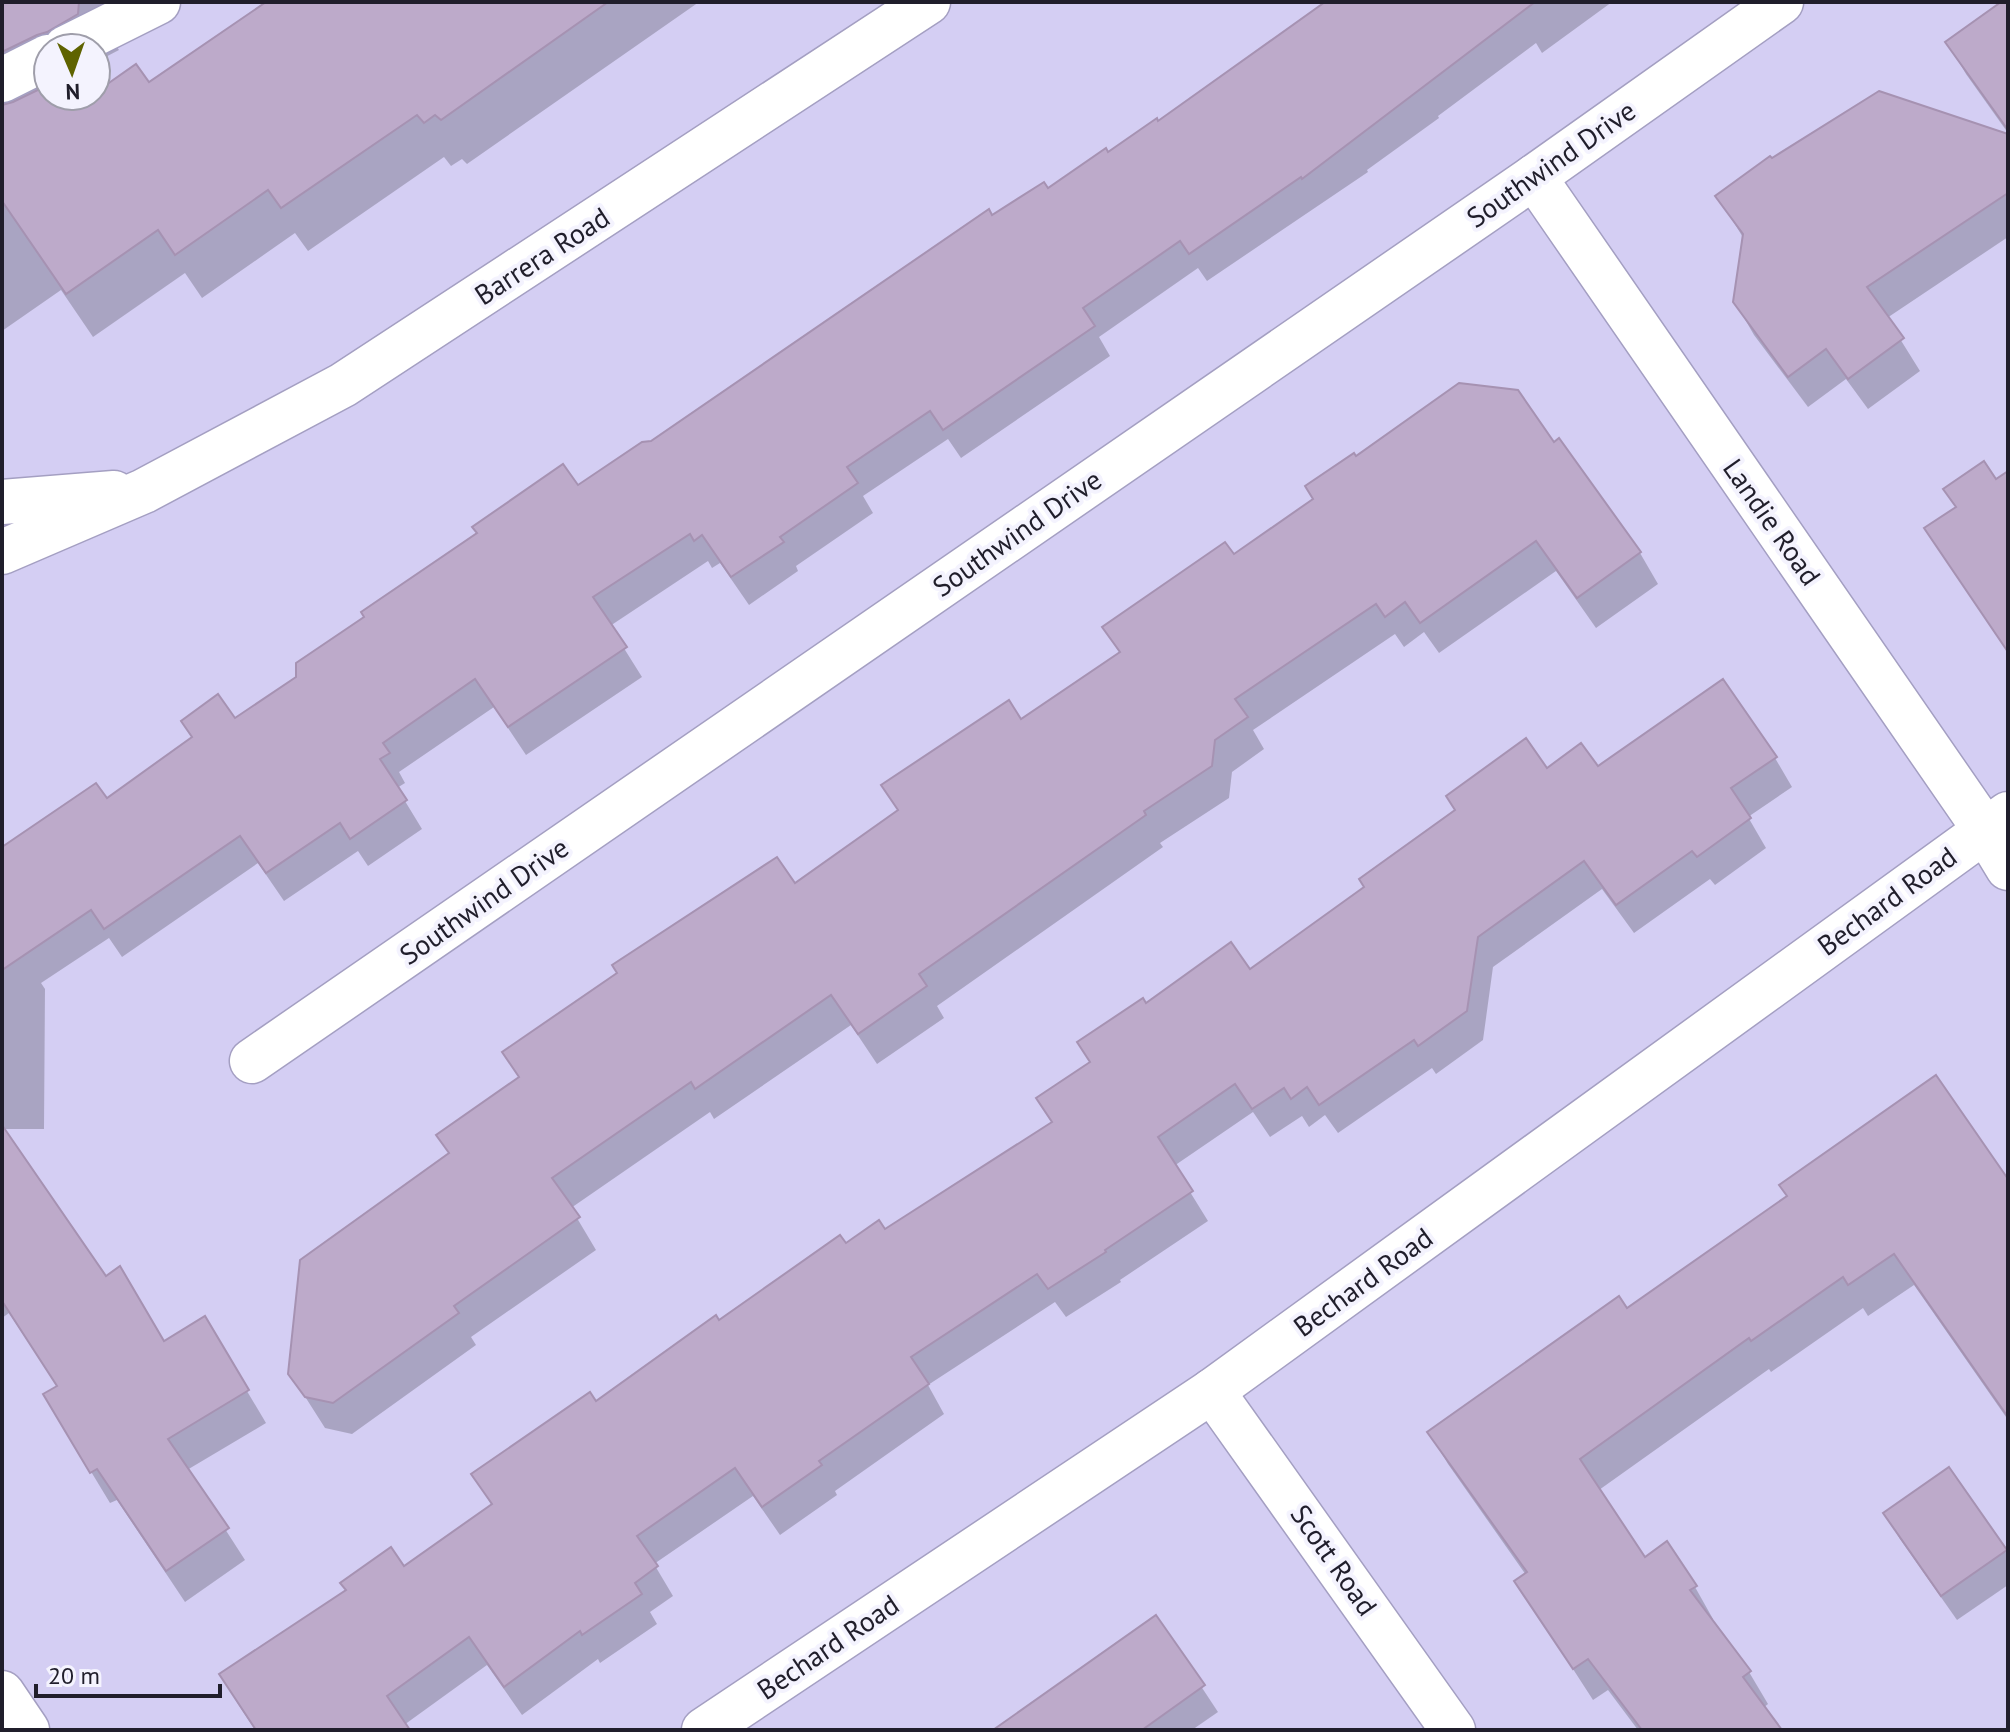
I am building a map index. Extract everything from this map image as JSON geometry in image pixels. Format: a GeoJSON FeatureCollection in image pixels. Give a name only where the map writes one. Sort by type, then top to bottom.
{"type":"FeatureCollection","features":[{"type":"Feature","properties":{"kind":"street"},"geometry":{"type":"LineString","coordinates":[[98,32],[158,2]]}},
{"type":"Feature","properties":{"kind":"street","name":"Barrera Road"},"geometry":{"type":"LineString","coordinates":[[2,552],[144,491],[343,385],[928,2]]}},
{"type":"Feature","properties":{"kind":"street","name":"Southwind Drive"},"geometry":{"type":"LineString","coordinates":[[252,1061],[1534,177],[1781,2]]}},
{"type":"Feature","properties":{"kind":"street"},"geometry":{"type":"LineString","coordinates":[[2,80],[32,65]]}},
{"type":"Feature","properties":{"kind":"street","name":"Landie Road"},"geometry":{"type":"LineString","coordinates":[[1534,177],[1996,822],[2008,868]]}},
{"type":"Feature","properties":{"kind":"street","name":"Barrera Road"},"geometry":{"type":"LineString","coordinates":[[2,502],[144,491]]}},
{"type":"Feature","properties":{"kind":"street","name":"Bechard Road"},"geometry":{"type":"LineString","coordinates":[[704,1730],[1212,1391],[1996,822]]}},
{"type":"Feature","properties":{"kind":"street","name":"Scott Road"},"geometry":{"type":"LineString","coordinates":[[1212,1391],[1453,1730]]}},
{"type":"Feature","properties":{"kind":"street"},"geometry":{"type":"LineString","coordinates":[[2,1693],[27,1730]]}},
{"type":"Feature","properties":{"kind":"building"},"geometry":{"type":"Polygon","coordinates":[[[2,2],[79,2],[78,14],[47,32],[32,32],[32,37],[2,52],[2,2]]]}},
{"type":"Feature","properties":{"kind":"building"},"geometry":{"type":"Polygon","coordinates":[[[266,2],[608,2],[441,120],[435,115],[424,123],[417,115],[281,208],[268,190],[175,255],[158,230],[66,294],[2,201],[2,105],[32,93],[32,112],[112,112],[112,81],[136,64],[149,82],[266,2]]]}},
{"type":"Feature","properties":{"kind":"building"},"geometry":{"type":"Polygon","coordinates":[[[1325,2],[1535,2],[1302,179],[1189,254],[1180,241],[1083,308],[1095,326],[943,430],[930,411],[847,467],[858,483],[780,537],[784,542],[731,577],[702,535],[694,541],[690,534],[593,597],[627,647],[508,727],[475,679],[383,743],[390,753],[380,759],[407,800],[350,839],[340,823],[266,873],[240,836],[104,929],[91,910],[2,970],[2,847],[96,783],[107,798],[192,737],[181,721],[218,694],[235,718],[296,677],[296,663],[364,617],[361,612],[477,533],[472,527],[563,464],[578,485],[642,442],[651,441],[989,209],[992,215],[1044,182],[1048,188],[1106,148],[1108,152],[1157,118],[1158,121],[1325,2]]]}},
{"type":"Feature","properties":{"kind":"building"},"geometry":{"type":"Polygon","coordinates":[[[2001,2],[2008,2],[2008,130],[1945,42],[2001,2]]]}},
{"type":"Feature","properties":{"kind":"building"},"geometry":{"type":"Polygon","coordinates":[[[1879,91],[2008,134],[2008,193],[1867,287],[1904,338],[1848,379],[1826,349],[1788,377],[1733,302],[1743,234],[1715,196],[1770,156],[1772,158],[1879,91]]]}},
{"type":"Feature","properties":{"kind":"building"},"geometry":{"type":"Polygon","coordinates":[[[1459,383],[1518,390],[1554,442],[1559,438],[1641,552],[1577,598],[1536,541],[1420,623],[1405,602],[1385,617],[1376,604],[1235,699],[1248,717],[1215,740],[1212,766],[1144,811],[1146,815],[919,974],[927,986],[858,1034],[831,995],[695,1089],[691,1082],[552,1178],[580,1217],[454,1306],[459,1313],[333,1403],[305,1397],[288,1374],[300,1260],[449,1153],[436,1135],[519,1077],[502,1052],[617,973],[612,965],[777,857],[795,883],[898,810],[881,785],[1009,700],[1021,719],[1120,652],[1102,627],[1225,542],[1234,554],[1313,499],[1305,486],[1354,453],[1356,456],[1459,383]]]}},
{"type":"Feature","properties":{"kind":"building"},"geometry":{"type":"Polygon","coordinates":[[[1984,461],[1996,479],[2008,471],[2008,652],[1924,528],[1956,507],[1943,489],[1984,461]]]}},
{"type":"Feature","properties":{"kind":"building"},"geometry":{"type":"Polygon","coordinates":[[[1723,679],[1777,757],[1731,788],[1751,818],[1697,857],[1692,851],[1616,905],[1584,861],[1478,937],[1467,1011],[1418,1046],[1414,1040],[1319,1105],[1307,1087],[1291,1099],[1284,1088],[1252,1109],[1235,1084],[1158,1137],[1193,1191],[1048,1289],[1037,1274],[911,1357],[929,1384],[819,1461],[822,1465],[762,1507],[735,1468],[637,1536],[658,1566],[635,1583],[642,1594],[582,1635],[580,1631],[504,1687],[469,1637],[387,1696],[410,1730],[256,1730],[219,1674],[346,1590],[340,1583],[391,1547],[404,1566],[492,1504],[471,1474],[590,1392],[596,1401],[716,1315],[719,1320],[840,1235],[846,1243],[879,1220],[885,1229],[1052,1122],[1036,1098],[1090,1062],[1077,1042],[1143,998],[1146,1003],[1231,942],[1250,969],[1364,887],[1359,879],[1455,810],[1446,796],[1526,738],[1547,768],[1581,743],[1598,766],[1723,679]]]}},
{"type":"Feature","properties":{"kind":"building"},"geometry":{"type":"Polygon","coordinates":[[[1936,1075],[2008,1179],[2008,1417],[1894,1254],[1848,1285],[1843,1277],[1751,1341],[1749,1338],[1580,1459],[1645,1557],[1667,1541],[1697,1586],[1690,1590],[1751,1671],[1743,1677],[1782,1730],[1642,1730],[1588,1659],[1573,1669],[1514,1581],[1527,1572],[1427,1432],[1619,1296],[1627,1308],[1787,1196],[1779,1185],[1936,1075]]]}},
{"type":"Feature","properties":{"kind":"building"},"geometry":{"type":"Polygon","coordinates":[[[2,1125],[106,1276],[120,1266],[164,1341],[205,1316],[249,1390],[168,1439],[229,1528],[166,1571],[97,1469],[90,1473],[43,1394],[57,1386],[2,1301],[2,1125]]]}},
{"type":"Feature","properties":{"kind":"building"},"geometry":{"type":"Polygon","coordinates":[[[1949,1467],[2007,1550],[1941,1596],[1883,1513],[1949,1467]]]}},
{"type":"Feature","properties":{"kind":"building"},"geometry":{"type":"Polygon","coordinates":[[[1156,1615],[1205,1685],[1142,1730],[993,1730],[1156,1615]]]}}]}
